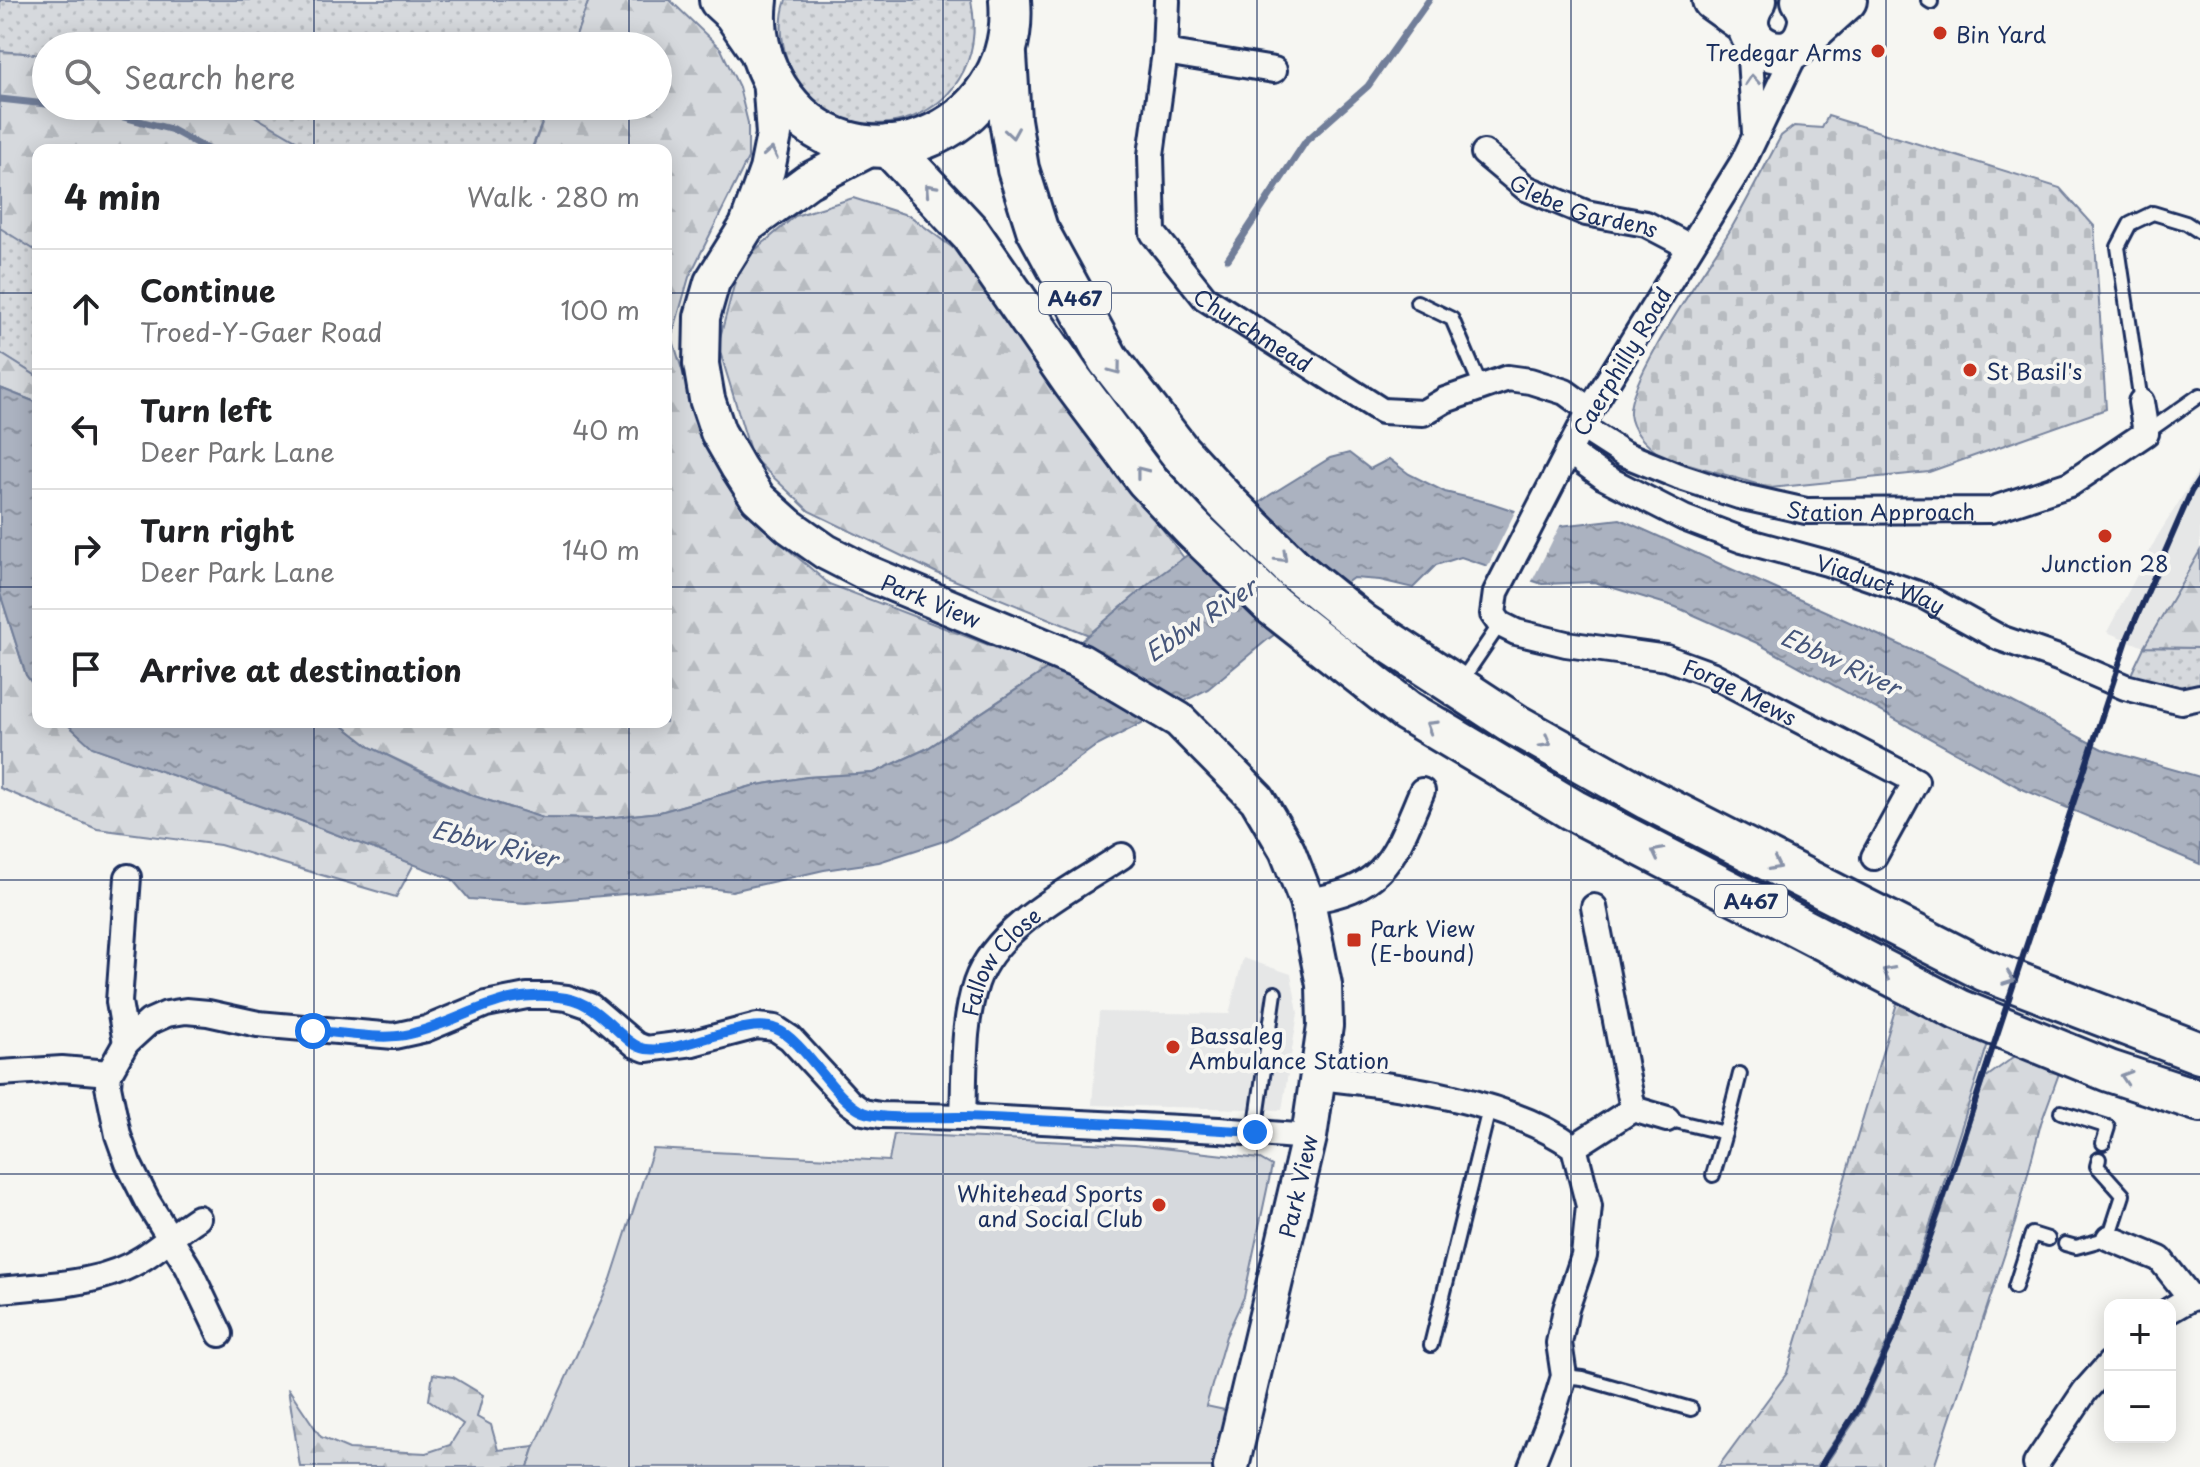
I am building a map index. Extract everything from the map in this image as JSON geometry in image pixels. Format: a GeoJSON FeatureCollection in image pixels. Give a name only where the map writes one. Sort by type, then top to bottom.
{"type":"FeatureCollection","features":[{"type":"Feature","properties":{"kind":"main road"},"geometry":{"type":"LineString","coordinates":[[720,0],[734,13],[783,97],[815,126],[856,143],[883,146],[915,142],[939,133],[962,119],[995,80],[1009,28],[1038,0]]}},
{"type":"Feature","properties":{"kind":"main road"},"geometry":{"type":"LineString","coordinates":[[757,0],[756,27],[765,64]]}},
{"type":"Feature","properties":{"kind":"main road"},"geometry":{"type":"LineString","coordinates":[[1713,0],[1752,13],[1751,36],[1766,50],[1787,51],[1802,27]]}},
{"type":"Feature","properties":{"kind":"main road","name":"Caerphilly Road"},"geometry":{"type":"LineString","coordinates":[[1802,27],[1846,0]]}},
{"type":"Feature","properties":{"kind":"main road","name":"A467"},"geometry":{"type":"LineString","coordinates":[[1009,28],[1010,120],[1018,169],[1037,229],[1108,359],[1180,452],[1295,570],[1362,624],[1458,672],[1494,710],[1648,799],[1984,970],[2200,1053]]}},
{"type":"Feature","properties":{"kind":"main road","name":"A467"},"geometry":{"type":"LineString","coordinates":[[883,146],[970,233],[1146,479],[1271,604],[1407,711],[1573,810],[1945,1002],[2109,1071],[2200,1101]]}},
{"type":"Feature","properties":{"kind":"street","name":"Churchmead"},"geometry":{"type":"LineString","coordinates":[[1167,1],[1165,52],[1151,155],[1153,233],[1205,298],[1382,411],[1423,413],[1445,400],[1508,378],[1565,392],[1586,418]]}},
{"type":"Feature","properties":{"kind":"street","name":"Caerphilly Road"},"geometry":{"type":"LineString","coordinates":[[1752,13],[1755,135]]}},
{"type":"Feature","properties":{"kind":"street","name":"Caerphilly Road"},"geometry":{"type":"LineString","coordinates":[[1500,624],[1493,614],[1496,592],[1586,418],[1743,162],[1802,27]]}},
{"type":"Feature","properties":{"kind":"street"},"geometry":{"type":"LineString","coordinates":[[1165,52],[1274,70]]}},
{"type":"Feature","properties":{"kind":"street","name":"Park View"},"geometry":{"type":"LineString","coordinates":[[765,64],[774,135],[767,170],[747,226],[712,282],[702,317],[701,364],[707,399],[718,432],[758,498],[789,526],[826,552],[865,572],[1081,662],[1179,720],[1257,799],[1287,850],[1307,901],[1324,985],[1325,1026],[1309,1137],[1231,1467]]}},
{"type":"Feature","properties":{"kind":"street","name":"Park View"},"geometry":{"type":"LineString","coordinates":[[747,226],[808,181],[883,146]]}},
{"type":"Feature","properties":{"kind":"street","name":"Glebe Gardens"},"geometry":{"type":"LineString","coordinates":[[1484,153],[1526,188],[1586,213],[1646,224],[1690,247]]}},
{"type":"Feature","properties":{"kind":"street"},"geometry":{"type":"LineString","coordinates":[[2141,402],[2146,433]]}},
{"type":"Feature","properties":{"kind":"street","name":"Station Approach"},"geometry":{"type":"LineString","coordinates":[[1586,418],[1624,454],[1739,496],[1806,511],[1991,510],[2070,484],[2146,433]]}},
{"type":"Feature","properties":{"kind":"street","name":"Viaduct Way"},"geometry":{"type":"LineString","coordinates":[[1563,461],[1604,477],[1684,518],[1742,540],[1827,563],[1924,596],[2000,638],[2058,658],[2125,687],[2181,701],[2200,697]]}},
{"type":"Feature","properties":{"kind":"street","name":"Forge Mews"},"geometry":{"type":"LineString","coordinates":[[1500,624],[1516,632],[1566,644],[1667,658],[1711,674],[1916,781],[1874,857]]}},
{"type":"Feature","properties":{"kind":"street"},"geometry":{"type":"LineString","coordinates":[[1307,901],[1331,897],[1362,885],[1382,870],[1397,849],[1422,791]]}},
{"type":"Feature","properties":{"kind":"street","name":"Fallow Close"},"geometry":{"type":"LineString","coordinates":[[963,1117],[966,1029],[977,980],[990,956],[1010,933],[1122,856]]}},
{"type":"Feature","properties":{"kind":"street"},"geometry":{"type":"LineString","coordinates":[[126,1043],[119,1002],[128,877]]}},
{"type":"Feature","properties":{"kind":"street"},"geometry":{"type":"LineString","coordinates":[[1594,907],[1633,1109]]}},
{"type":"Feature","properties":{"kind":"street"},"geometry":{"type":"LineString","coordinates":[[220,1334],[188,1267],[128,1163],[108,1086],[109,1073],[126,1043],[149,1022],[167,1014],[186,1011],[208,1013],[269,1026],[394,1036],[426,1029],[486,1004],[527,996],[549,996],[580,1001],[590,1006],[641,1048],[678,1046],[757,1026],[775,1028],[790,1038],[849,1102],[863,1112],[1309,1137]]}},
{"type":"Feature","properties":{"kind":"street"},"geometry":{"type":"LineString","coordinates":[[0,1073],[62,1069],[109,1073]]}},
{"type":"Feature","properties":{"kind":"street"},"geometry":{"type":"LineString","coordinates":[[1318,1077],[1400,1086],[1489,1109],[1554,1132],[1574,1147],[1589,1206],[1584,1256],[1566,1309],[1559,1343],[1564,1376],[1531,1467]]}},
{"type":"Feature","properties":{"kind":"street"},"geometry":{"type":"LineString","coordinates":[[1574,1147],[1633,1109],[1667,1119]]}},
{"type":"Feature","properties":{"kind":"street"},"geometry":{"type":"LineString","coordinates":[[0,1290],[84,1281],[114,1272],[143,1258],[198,1218]]}},
{"type":"Feature","properties":{"kind":"street"},"geometry":{"type":"LineString","coordinates":[[2109,1238],[2160,1259],[2187,1302]]}},
{"type":"Feature","properties":{"kind":"street"},"geometry":{"type":"LineString","coordinates":[[2036,1464],[2085,1391],[2104,1370]]}},
{"type":"Feature","properties":{"kind":"lane"},"geometry":{"type":"LineString","coordinates":[[2141,402],[2118,247],[2130,224],[2153,213],[2186,223],[2200,232]]}},
{"type":"Feature","properties":{"kind":"lane"},"geometry":{"type":"LineString","coordinates":[[1417,302],[1452,319],[1481,387]]}},
{"type":"Feature","properties":{"kind":"lane"},"geometry":{"type":"LineString","coordinates":[[2146,433],[2200,395]]}},
{"type":"Feature","properties":{"kind":"lane"},"geometry":{"type":"LineString","coordinates":[[1458,672],[1500,624]]}},
{"type":"Feature","properties":{"kind":"lane"},"geometry":{"type":"LineString","coordinates":[[1255,1132],[1275,993]]}},
{"type":"Feature","properties":{"kind":"lane"},"geometry":{"type":"LineString","coordinates":[[1713,1175],[1740,1074]]}},
{"type":"Feature","properties":{"kind":"lane"},"geometry":{"type":"LineString","coordinates":[[1431,1345],[1489,1109]]}},
{"type":"Feature","properties":{"kind":"lane"},"geometry":{"type":"LineString","coordinates":[[2061,1112],[2108,1127],[2103,1143]]}},
{"type":"Feature","properties":{"kind":"lane"},"geometry":{"type":"LineString","coordinates":[[1667,1119],[1725,1133]]}},
{"type":"Feature","properties":{"kind":"lane"},"geometry":{"type":"LineString","coordinates":[[2065,1244],[2076,1247],[2109,1238],[2123,1195],[2097,1166],[2099,1159]]}},
{"type":"Feature","properties":{"kind":"lane"},"geometry":{"type":"LineString","coordinates":[[2015,1287],[2032,1234],[2048,1239]]}},
{"type":"Feature","properties":{"kind":"lane"},"geometry":{"type":"LineString","coordinates":[[1564,1376],[1582,1378],[1691,1409]]}},
{"type":"Feature","properties":{"kind":"shaded area"},"geometry":{"type":"Polygon","coordinates":[[[2200,468],[2200,551],[2144,647],[2107,632],[2157,537],[2200,468]]]}},
{"type":"Feature","properties":{"kind":"shaded area"},"geometry":{"type":"Polygon","coordinates":[[[1243,958],[1291,974],[1298,1013],[1282,1110],[1092,1105],[1099,1012],[1229,1014],[1243,958]]]}},
{"type":"Feature","properties":{"kind":"green space"},"geometry":{"type":"Polygon","coordinates":[[[0,0],[589,0],[577,32],[32,32],[32,120],[543,120],[533,144],[32,144],[32,373],[0,353],[0,0]]]}},
{"type":"Feature","properties":{"kind":"green space"},"geometry":{"type":"Polygon","coordinates":[[[589,0],[670,0],[721,49],[739,87],[748,123],[748,158],[689,277],[672,337],[672,144],[534,144],[544,120],[672,120],[672,32],[577,32],[589,0]]]}},
{"type":"Feature","properties":{"kind":"green space"},"geometry":{"type":"Polygon","coordinates":[[[786,0],[971,0],[972,44],[959,80],[934,105],[903,120],[869,124],[836,115],[807,94],[785,52],[782,22],[786,0]]]}},
{"type":"Feature","properties":{"kind":"green space"},"geometry":{"type":"Polygon","coordinates":[[[0,51],[32,54],[32,120],[261,120],[303,144],[32,144],[32,248],[0,228],[0,51]]]}},
{"type":"Feature","properties":{"kind":"green space"},"geometry":{"type":"Polygon","coordinates":[[[1828,116],[2060,188],[2094,226],[2106,409],[1929,472],[1770,488],[1662,456],[1646,443],[1637,433],[1630,414],[1633,397],[1655,349],[1732,227],[1781,136],[1794,126],[1822,128],[1828,116]]]}},
{"type":"Feature","properties":{"kind":"green space"},"geometry":{"type":"Polygon","coordinates":[[[853,198],[910,216],[953,248],[1184,558],[1089,635],[937,573],[809,511],[752,457],[718,345],[740,263],[795,216],[853,198]]]}},
{"type":"Feature","properties":{"kind":"green space"},"geometry":{"type":"Polygon","coordinates":[[[672,337],[705,445],[762,527],[829,584],[1049,668],[928,748],[874,773],[807,777],[752,786],[660,812],[596,819],[543,818],[474,796],[370,747],[346,728],[672,728],[672,337]]]}},
{"type":"Feature","properties":{"kind":"green space"},"geometry":{"type":"Polygon","coordinates":[[[0,353],[32,373],[32,401],[0,388],[0,353]]]}},
{"type":"Feature","properties":{"kind":"green space"},"geometry":{"type":"Polygon","coordinates":[[[2200,551],[2200,648],[2144,647],[2200,551]]]}},
{"type":"Feature","properties":{"kind":"green space"},"geometry":{"type":"Polygon","coordinates":[[[0,593],[26,675],[32,683],[32,728],[72,728],[93,747],[414,864],[396,897],[220,845],[97,829],[0,788],[0,593]]]}},
{"type":"Feature","properties":{"kind":"green space"},"geometry":{"type":"Polygon","coordinates":[[[2144,647],[2200,648],[2200,697],[2125,687],[2144,647]]]}},
{"type":"Feature","properties":{"kind":"green space"},"geometry":{"type":"Polygon","coordinates":[[[1900,993],[1990,1037],[1896,1324],[1855,1410],[1816,1467],[1718,1467],[1787,1373],[1900,993]]]}},
{"type":"Feature","properties":{"kind":"green space"},"geometry":{"type":"Polygon","coordinates":[[[2018,1054],[2061,1068],[2041,1123],[2015,1223],[1934,1467],[1824,1467],[1860,1413],[1900,1327],[1985,1078],[2018,1054]]]}},
{"type":"Feature","properties":{"kind":"green space"},"geometry":{"type":"Polygon","coordinates":[[[894,1134],[1134,1145],[1260,1159],[1272,1166],[1244,1297],[1226,1336],[1206,1406],[1234,1412],[1221,1467],[528,1467],[611,1279],[653,1149],[889,1161],[894,1134]]]}},
{"type":"Feature","properties":{"kind":"green space"},"geometry":{"type":"Polygon","coordinates":[[[433,1374],[453,1377],[483,1395],[477,1417],[491,1425],[498,1450],[535,1446],[528,1467],[300,1467],[288,1388],[321,1437],[349,1449],[426,1453],[450,1445],[463,1424],[429,1400],[433,1374]]]}},
{"type":"Feature","properties":{"kind":"water"},"geometry":{"type":"Polygon","coordinates":[[[0,388],[32,401],[32,683],[26,675],[0,593],[0,388]]]}},
{"type":"Feature","properties":{"kind":"water","name":"Ebbw River"},"geometry":{"type":"Polygon","coordinates":[[[1349,453],[1370,469],[1389,459],[1409,474],[1445,492],[1491,503],[1560,526],[1620,519],[1925,656],[2102,749],[2200,777],[2200,864],[2020,788],[1757,643],[1676,607],[1594,582],[1542,584],[1461,557],[1436,565],[1413,588],[1380,580],[1353,578],[1267,640],[1208,689],[1093,748],[1022,799],[947,840],[879,862],[824,870],[732,891],[678,889],[526,903],[469,899],[452,879],[291,817],[92,747],[71,728],[346,728],[370,747],[439,781],[474,796],[543,818],[596,819],[660,812],[752,786],[807,777],[874,773],[928,748],[1049,668],[1157,577],[1270,495],[1330,458],[1349,453]]]}},
{"type":"Feature","properties":{"kind":"pier"},"geometry":{"type":"Polygon","coordinates":[[[1517,508],[1562,522],[1530,585],[1486,570],[1517,508]]]}},
{"type":"Feature","properties":{"kind":"waterway"},"geometry":{"type":"LineString","coordinates":[[1228,259],[1306,141],[1368,86],[1429,0]]}},
{"type":"Feature","properties":{"kind":"waterway"},"geometry":{"type":"LineString","coordinates":[[0,99],[32,102]]}},
{"type":"Feature","properties":{"kind":"waterway"},"geometry":{"type":"LineString","coordinates":[[135,120],[170,129],[198,144]]}},
{"type":"Feature","properties":{"kind":"railway"},"geometry":{"type":"LineString","coordinates":[[1820,1467],[1857,1411],[1899,1325],[2128,637],[2191,492],[2200,478]]}},
{"type":"Feature","properties":{"kind":"place","name":"Bin Yard"},"geometry":{"type":"Point","coordinates":[1940,33]}},
{"type":"Feature","properties":{"kind":"place","name":"Tredegar Arms"},"geometry":{"type":"Point","coordinates":[1878,51]}},
{"type":"Feature","properties":{"kind":"place","name":"St Basil's"},"geometry":{"type":"Point","coordinates":[1970,370]}},
{"type":"Feature","properties":{"kind":"place","name":"Junction 28"},"geometry":{"type":"Point","coordinates":[2105,536]}},
{"type":"Feature","properties":{"kind":"place","name":"Park View (E-bound)"},"geometry":{"type":"Point","coordinates":[1354,940]}},
{"type":"Feature","properties":{"kind":"place","name":"Bassaleg Ambulance Station"},"geometry":{"type":"Point","coordinates":[1173,1047]}},
{"type":"Feature","properties":{"kind":"place","name":"Whitehead Sports and Social Club"},"geometry":{"type":"Point","coordinates":[1159,1205]}},
{"type":"Feature","properties":{"kind":"route"},"geometry":{"type":"LineString","coordinates":[[313,1031],[407,1035],[486,1004],[527,996],[549,996],[580,1001],[590,1006],[636,1045],[646,1049],[693,1043],[757,1026],[775,1028],[790,1038],[849,1102],[863,1112],[1255,1132]]}}]}
